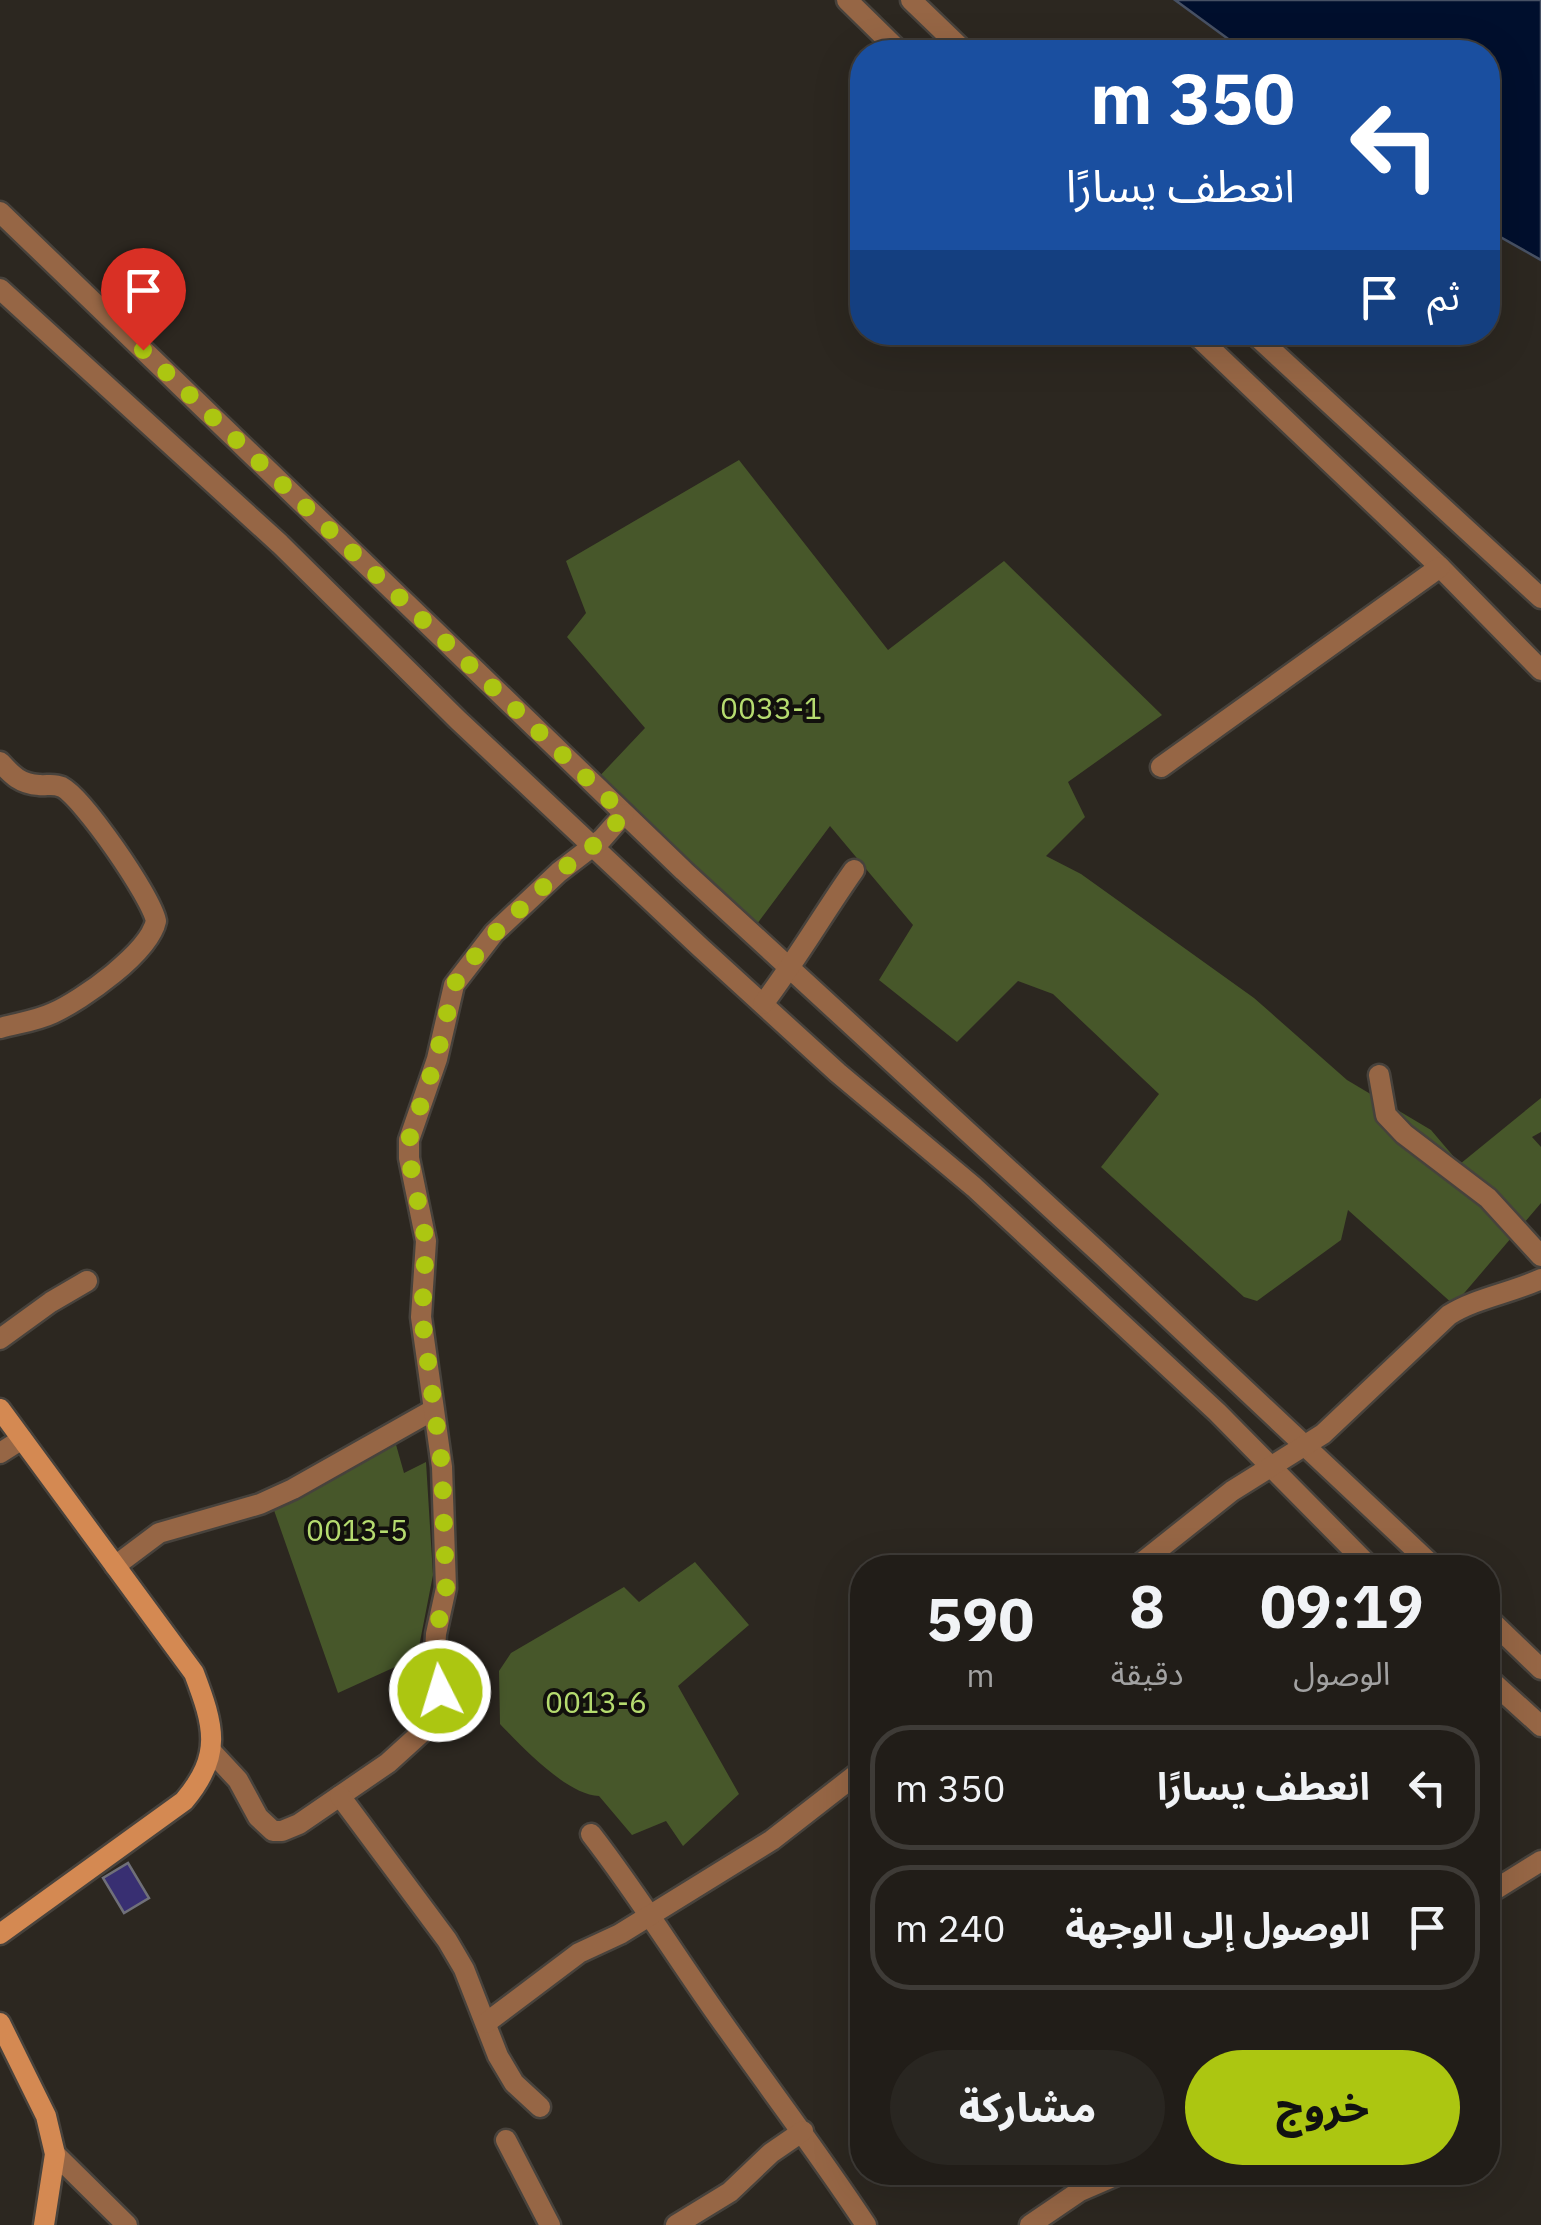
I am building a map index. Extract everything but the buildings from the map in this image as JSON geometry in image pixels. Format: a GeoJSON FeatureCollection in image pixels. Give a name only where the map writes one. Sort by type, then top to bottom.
{"type":"FeatureCollection","features":[{"type":"Feature","properties":{"kind":"main road"},"geometry":{"type":"LineString","coordinates":[[0,1410],[194,1674],[210,1715],[212,1752],[203,1779],[184,1800],[0,1934]]}},
{"type":"Feature","properties":{"kind":"main road"},"geometry":{"type":"LineString","coordinates":[[0,2022],[46,2116],[55,2154],[44,2225]]}},
{"type":"Feature","properties":{"kind":"street"},"geometry":{"type":"LineString","coordinates":[[847,0],[888,40]]}},
{"type":"Feature","properties":{"kind":"street"},"geometry":{"type":"LineString","coordinates":[[910,0],[952,40]]}},
{"type":"Feature","properties":{"kind":"street"},"geometry":{"type":"LineString","coordinates":[[0,212],[622,817],[791,968],[1421,1555]]}},
{"type":"Feature","properties":{"kind":"street"},"geometry":{"type":"LineString","coordinates":[[0,289],[280,544],[458,720],[598,843],[763,1004],[974,1187],[1216,1412],[1359,1555]]}},
{"type":"Feature","properties":{"kind":"street"},"geometry":{"type":"LineString","coordinates":[[1207,345],[1440,567],[1541,670]]}},
{"type":"Feature","properties":{"kind":"street"},"geometry":{"type":"LineString","coordinates":[[1266,345],[1541,598]]}},
{"type":"Feature","properties":{"kind":"street"},"geometry":{"type":"LineString","coordinates":[[1161,767],[1440,567]]}},
{"type":"Feature","properties":{"kind":"street"},"geometry":{"type":"LineString","coordinates":[[0,762],[16,779],[40,786],[56,784],[70,793],[113,846],[156,921],[154,930],[134,953],[98,985],[58,1011],[0,1028]]}},
{"type":"Feature","properties":{"kind":"street"},"geometry":{"type":"LineString","coordinates":[[212,1752],[238,1780],[258,1817],[273,1830],[282,1831],[299,1824],[388,1763],[431,1724],[440,1709],[434,1670],[436,1634],[446,1588],[442,1466],[422,1317],[426,1241],[409,1140],[436,1059],[454,985],[465,968],[494,934],[622,817]]}},
{"type":"Feature","properties":{"kind":"street"},"geometry":{"type":"LineString","coordinates":[[763,1004],[854,870]]}},
{"type":"Feature","properties":{"kind":"street"},"geometry":{"type":"LineString","coordinates":[[1379,1075],[1386,1115],[1404,1134],[1488,1198],[1541,1256]]}},
{"type":"Feature","properties":{"kind":"street"},"geometry":{"type":"LineString","coordinates":[[1152,1555],[1232,1492],[1338,1420],[1449,1315],[1541,1279]]}},
{"type":"Feature","properties":{"kind":"street"},"geometry":{"type":"LineString","coordinates":[[0,1339],[87,1281]]}},
{"type":"Feature","properties":{"kind":"street"},"geometry":{"type":"LineString","coordinates":[[115,1566],[170,1528],[260,1504],[434,1410]]}},
{"type":"Feature","properties":{"kind":"street"},"geometry":{"type":"LineString","coordinates":[[0,1453],[22,1439]]}},
{"type":"Feature","properties":{"kind":"street"},"geometry":{"type":"LineString","coordinates":[[1500,1630],[1541,1669]]}},
{"type":"Feature","properties":{"kind":"street"},"geometry":{"type":"LineString","coordinates":[[1500,1689],[1541,1726]]}},
{"type":"Feature","properties":{"kind":"street"},"geometry":{"type":"LineString","coordinates":[[486,2022],[568,1960],[650,1916],[772,1840],[850,1779]]}},
{"type":"Feature","properties":{"kind":"street"},"geometry":{"type":"LineString","coordinates":[[340,1796],[447,1940],[506,2071],[540,2106]]}},
{"type":"Feature","properties":{"kind":"street"},"geometry":{"type":"LineString","coordinates":[[591,1834],[866,2225]]}},
{"type":"Feature","properties":{"kind":"street"},"geometry":{"type":"LineString","coordinates":[[1500,1887],[1541,1861]]}},
{"type":"Feature","properties":{"kind":"street"},"geometry":{"type":"LineString","coordinates":[[676,2225],[730,2192],[771,2152],[803,2132]]}},
{"type":"Feature","properties":{"kind":"street"},"geometry":{"type":"LineString","coordinates":[[506,2140],[550,2225]]}},
{"type":"Feature","properties":{"kind":"street"},"geometry":{"type":"LineString","coordinates":[[55,2154],[127,2225]]}},
{"type":"Feature","properties":{"kind":"street"},"geometry":{"type":"LineString","coordinates":[[1030,2225],[1094,2185]]}},
{"type":"Feature","properties":{"kind":"green space","name":"0033-1"},"geometry":{"type":"Polygon","coordinates":[[[739,460],[888,650],[1004,561],[1162,715],[1068,782],[1085,817],[1046,856],[1081,874],[1254,998],[1347,1080],[1431,1130],[1460,1164],[1541,1098],[1541,1132],[1532,1137],[1541,1147],[1541,1203],[1454,1305],[1348,1210],[1341,1240],[1257,1301],[1244,1297],[1101,1167],[1159,1094],[1053,994],[1018,981],[957,1042],[879,980],[913,925],[830,826],[754,928],[594,782],[645,728],[567,637],[586,613],[566,561],[739,460]]]}},
{"type":"Feature","properties":{"kind":"green space","name":"0013-5"},"geometry":{"type":"Polygon","coordinates":[[[391,1427],[404,1473],[426,1462],[433,1575],[417,1657],[338,1693],[269,1496],[391,1427]]]}},
{"type":"Feature","properties":{"kind":"green space","name":"0013-6"},"geometry":{"type":"Polygon","coordinates":[[[695,1562],[749,1625],[678,1686],[739,1794],[683,1846],[666,1821],[632,1835],[599,1796],[573,1788],[533,1757],[500,1724],[499,1671],[511,1653],[624,1587],[639,1602],[695,1562]]]}},
{"type":"Feature","properties":{"kind":"water"},"geometry":{"type":"Polygon","coordinates":[[[1175,0],[1541,0],[1541,260],[1500,237],[1500,40],[1230,40],[1175,0]]]}},
{"type":"Feature","properties":{"kind":"route"},"geometry":{"type":"LineString","coordinates":[[143,350],[624,814],[602,839],[559,872],[494,934],[465,968],[454,985],[436,1059],[409,1140],[426,1241],[422,1317],[442,1466],[446,1588],[436,1634],[434,1670],[440,1691]]}}]}
